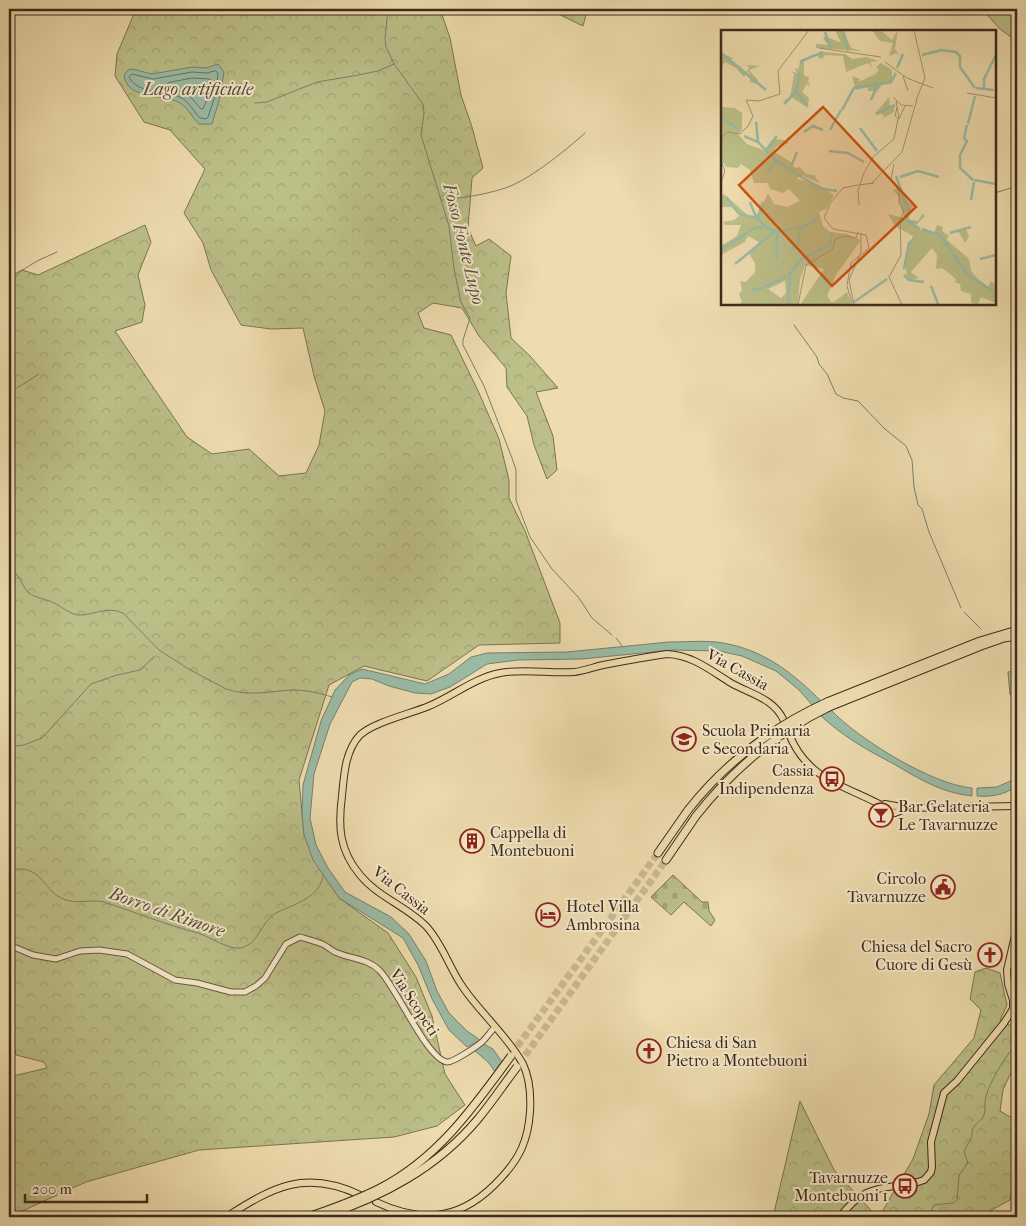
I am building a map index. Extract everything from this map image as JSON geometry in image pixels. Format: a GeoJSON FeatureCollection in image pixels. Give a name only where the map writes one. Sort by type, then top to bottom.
{"type":"FeatureCollection","features":[{"type":"Feature","properties":{"kind":"highway"},"geometry":{"type":"LineString","coordinates":[[658,853],[688,810],[720,773],[748,749],[790,720],[980,641],[1017,630]]}},
{"type":"Feature","properties":{"kind":"highway"},"geometry":{"type":"LineString","coordinates":[[902,674],[1004,638],[1017,636]]}},
{"type":"Feature","properties":{"kind":"highway"},"geometry":{"type":"LineString","coordinates":[[666,860],[696,816],[753,755],[828,704]]}},
{"type":"Feature","properties":{"kind":"highway"},"geometry":{"type":"LineString","coordinates":[[307,1217],[345,1204],[380,1188],[428,1155],[469,1113],[511,1056]]}},
{"type":"Feature","properties":{"kind":"highway"},"geometry":{"type":"LineString","coordinates":[[322,1217],[381,1195],[440,1156],[479,1118],[517,1067]]}},
{"type":"Feature","properties":{"kind":"main road","name":"Via Cassia"},"geometry":{"type":"LineString","coordinates":[[376,1202],[389,1208],[427,1216],[451,1212],[474,1203],[512,1167],[520,1154],[529,1126],[530,1092],[523,1064],[462,986],[434,936],[409,912],[372,887],[358,873],[347,853],[339,829],[343,783],[347,761],[360,736],[378,725],[446,698],[473,682],[500,673],[527,671],[576,672],[667,654],[680,655],[692,659],[736,685],[760,696],[774,706],[784,721]]}},
{"type":"Feature","properties":{"kind":"main road"},"geometry":{"type":"LineString","coordinates":[[789,734],[799,755],[813,769],[841,788],[896,809],[1017,806]]}},
{"type":"Feature","properties":{"kind":"main road"},"geometry":{"type":"LineString","coordinates":[[840,1217],[866,1192],[918,1182],[924,1180],[931,1172],[931,1142],[944,1094],[957,1081],[1013,1009],[1007,970],[1017,927]]}},
{"type":"Feature","properties":{"kind":"main road"},"geometry":{"type":"LineString","coordinates":[[226,1217],[260,1196],[279,1188],[297,1184],[313,1182],[332,1184],[360,1195]]}},
{"type":"Feature","properties":{"kind":"street","name":"Via Scopeti"},"geometry":{"type":"LineString","coordinates":[[9,946],[33,955],[56,959],[80,951],[99,950],[128,954],[175,980],[197,983],[232,992],[244,992],[256,986],[265,978],[286,944],[300,937],[323,944],[335,952],[367,962],[380,971],[427,1043],[442,1060],[453,1061],[480,1044],[495,1027]]}},
{"type":"Feature","properties":{"kind":"green space"},"geometry":{"type":"Polygon","coordinates":[[[136,9],[440,9],[450,38],[461,95],[483,168],[472,178],[468,228],[476,246],[489,239],[511,256],[506,293],[511,338],[530,356],[558,388],[536,392],[553,436],[557,470],[547,479],[534,445],[527,416],[507,387],[506,368],[479,336],[462,308],[433,303],[418,313],[424,328],[451,335],[499,439],[509,480],[509,498],[525,531],[560,623],[560,643],[479,645],[427,681],[364,666],[329,685],[299,780],[304,835],[339,898],[388,933],[416,977],[432,1016],[445,1074],[465,1105],[437,1126],[394,1137],[199,1150],[86,1182],[9,1217],[9,1077],[47,1068],[44,1062],[16,1055],[9,1022],[9,277],[22,270],[38,275],[145,225],[151,242],[138,275],[145,305],[142,322],[115,331],[187,437],[212,454],[249,449],[279,476],[306,473],[319,445],[325,411],[314,376],[303,328],[271,329],[241,325],[211,270],[203,243],[184,213],[205,169],[170,130],[144,122],[115,76],[117,54],[136,9]]]}},
{"type":"Feature","properties":{"kind":"green space"},"geometry":{"type":"Polygon","coordinates":[[[548,9],[585,9],[586,15],[583,26],[548,9]]]}},
{"type":"Feature","properties":{"kind":"green space"},"geometry":{"type":"Polygon","coordinates":[[[982,9],[1017,9],[1017,31],[1011,37],[1000,29],[982,9]]]}},
{"type":"Feature","properties":{"kind":"green space"},"geometry":{"type":"Polygon","coordinates":[[[1017,671],[1017,694],[1010,695],[1008,672],[1017,671]]]}},
{"type":"Feature","properties":{"kind":"green space"},"geometry":{"type":"Polygon","coordinates":[[[673,875],[702,902],[708,902],[709,911],[715,920],[711,926],[684,902],[671,915],[651,897],[673,875]]]}},
{"type":"Feature","properties":{"kind":"green space"},"geometry":{"type":"Polygon","coordinates":[[[986,968],[1000,973],[1007,1005],[1000,1020],[1011,1026],[1017,1024],[1017,1059],[1003,1090],[1000,1111],[1017,1121],[1017,1165],[1010,1200],[979,1217],[879,1217],[913,1159],[929,1114],[934,1085],[974,1038],[981,1010],[970,999],[975,972],[986,968]]]}},
{"type":"Feature","properties":{"kind":"green space"},"geometry":{"type":"Polygon","coordinates":[[[800,1101],[834,1170],[877,1217],[773,1217],[800,1101]]]}},
{"type":"Feature","properties":{"kind":"water","name":"Lago artificiale"},"geometry":{"type":"Polygon","coordinates":[[[218,64],[224,72],[220,97],[212,124],[199,124],[183,105],[173,100],[139,93],[127,83],[124,75],[128,70],[132,69],[152,74],[192,67],[206,68],[218,64]]]}},
{"type":"Feature","properties":{"kind":"water"},"geometry":{"type":"Polygon","coordinates":[[[669,642],[716,642],[752,651],[789,672],[822,702],[813,706],[799,690],[776,671],[742,656],[719,651],[672,650],[582,659],[518,660],[487,664],[450,687],[431,694],[415,693],[372,679],[360,678],[352,682],[330,724],[314,774],[310,818],[316,845],[328,868],[345,892],[391,917],[409,934],[426,961],[437,991],[449,1013],[467,1031],[480,1040],[467,1047],[449,1030],[403,938],[339,898],[313,860],[304,835],[302,813],[303,785],[321,721],[335,690],[349,675],[362,669],[425,684],[449,674],[471,657],[487,653],[567,652],[669,642]]]}},
{"type":"Feature","properties":{"kind":"water"},"geometry":{"type":"Polygon","coordinates":[[[831,710],[843,722],[877,747],[937,779],[972,788],[972,796],[941,789],[865,748],[837,730],[820,715],[831,710]]]}},
{"type":"Feature","properties":{"kind":"water"},"geometry":{"type":"Polygon","coordinates":[[[1017,778],[1017,786],[1007,792],[993,796],[977,796],[977,788],[997,787],[1017,778]]]}},
{"type":"Feature","properties":{"kind":"water"},"geometry":{"type":"Polygon","coordinates":[[[484,1044],[493,1049],[502,1062],[495,1072],[489,1063],[473,1049],[484,1044]]]}},
{"type":"Feature","properties":{"kind":"waterway","name":"Fosso Fonte Lupo"},"geometry":{"type":"LineString","coordinates":[[388,9],[386,47],[394,64],[423,104],[424,113],[421,135],[449,226],[454,269],[461,302],[470,318],[463,345],[484,386],[512,458],[516,470],[516,500],[530,537],[552,569],[579,598],[592,618],[612,635]]}},
{"type":"Feature","properties":{"kind":"waterway"},"geometry":{"type":"LineString","coordinates":[[255,103],[267,102],[317,82],[378,71],[394,64]]}},
{"type":"Feature","properties":{"kind":"waterway"},"geometry":{"type":"LineString","coordinates":[[442,200],[480,195],[512,186],[545,165],[585,133]]}},
{"type":"Feature","properties":{"kind":"waterway"},"geometry":{"type":"LineString","coordinates":[[996,193],[1017,186]]}},
{"type":"Feature","properties":{"kind":"waterway"},"geometry":{"type":"LineString","coordinates":[[9,284],[21,271],[57,252]]}},
{"type":"Feature","properties":{"kind":"waterway"},"geometry":{"type":"LineString","coordinates":[[794,325],[817,357],[836,394],[843,398],[858,401],[885,429],[906,446],[912,460],[914,487],[918,505],[922,509],[929,532],[961,608]]}},
{"type":"Feature","properties":{"kind":"waterway"},"geometry":{"type":"LineString","coordinates":[[9,393],[39,374]]}},
{"type":"Feature","properties":{"kind":"waterway"},"geometry":{"type":"LineString","coordinates":[[9,566],[29,593],[71,613],[82,615],[112,610],[123,613],[159,650],[226,689],[243,693],[298,690],[332,697]]}},
{"type":"Feature","properties":{"kind":"waterway"},"geometry":{"type":"LineString","coordinates":[[964,612],[981,629]]}},
{"type":"Feature","properties":{"kind":"waterway","name":"Fosso Fonte Lupo"},"geometry":{"type":"LineString","coordinates":[[616,638],[623,647]]}},
{"type":"Feature","properties":{"kind":"waterway"},"geometry":{"type":"LineString","coordinates":[[9,747],[24,745],[42,738],[91,684],[117,675],[140,670],[154,657]]}},
{"type":"Feature","properties":{"kind":"waterway","name":"Borro di Rimore"},"geometry":{"type":"LineString","coordinates":[[9,870],[21,869],[36,874],[52,891],[66,900],[75,902],[104,902],[198,933],[236,948],[247,946],[252,942],[273,915],[306,899],[318,889],[323,875]]}},
{"type":"Feature","properties":{"kind":"waterway"},"geometry":{"type":"LineString","coordinates":[[929,1217],[934,1205],[953,1203],[957,1200],[959,1175],[968,1163],[965,1149],[972,1137],[973,1128],[984,1115],[985,1098],[992,1082],[1017,1042]]}},
{"type":"Feature","properties":{"kind":"tunnel"},"geometry":{"type":"LineString","coordinates":[[511,1055],[658,853]]}},
{"type":"Feature","properties":{"kind":"tunnel"},"geometry":{"type":"LineString","coordinates":[[519,1064],[666,860]]}},
{"type":"Feature","properties":{"kind":"place","name":"Scuola Primaria e Secondaria"},"geometry":{"type":"Point","coordinates":[684,739]}},
{"type":"Feature","properties":{"kind":"place","name":"Cassia Indipendenza"},"geometry":{"type":"Point","coordinates":[832,779]}},
{"type":"Feature","properties":{"kind":"place","name":"Bar Gelateria Le Tavarnuzze"},"geometry":{"type":"Point","coordinates":[881,815]}},
{"type":"Feature","properties":{"kind":"place","name":"Cappella di Montebuoni"},"geometry":{"type":"Point","coordinates":[472,841]}},
{"type":"Feature","properties":{"kind":"place","name":"Circolo Tavarnuzze"},"geometry":{"type":"Point","coordinates":[943,887]}},
{"type":"Feature","properties":{"kind":"place","name":"Hotel Villa Ambrosina"},"geometry":{"type":"Point","coordinates":[548,915]}},
{"type":"Feature","properties":{"kind":"place","name":"Chiesa del Sacro Cuore di Gesù"},"geometry":{"type":"Point","coordinates":[990,955]}},
{"type":"Feature","properties":{"kind":"place","name":"Chiesa di San Pietro a Montebuoni"},"geometry":{"type":"Point","coordinates":[649,1051]}},
{"type":"Feature","properties":{"kind":"place","name":"Tavarnuzze Montebuoni 1"},"geometry":{"type":"Point","coordinates":[905,1186]}}]}
